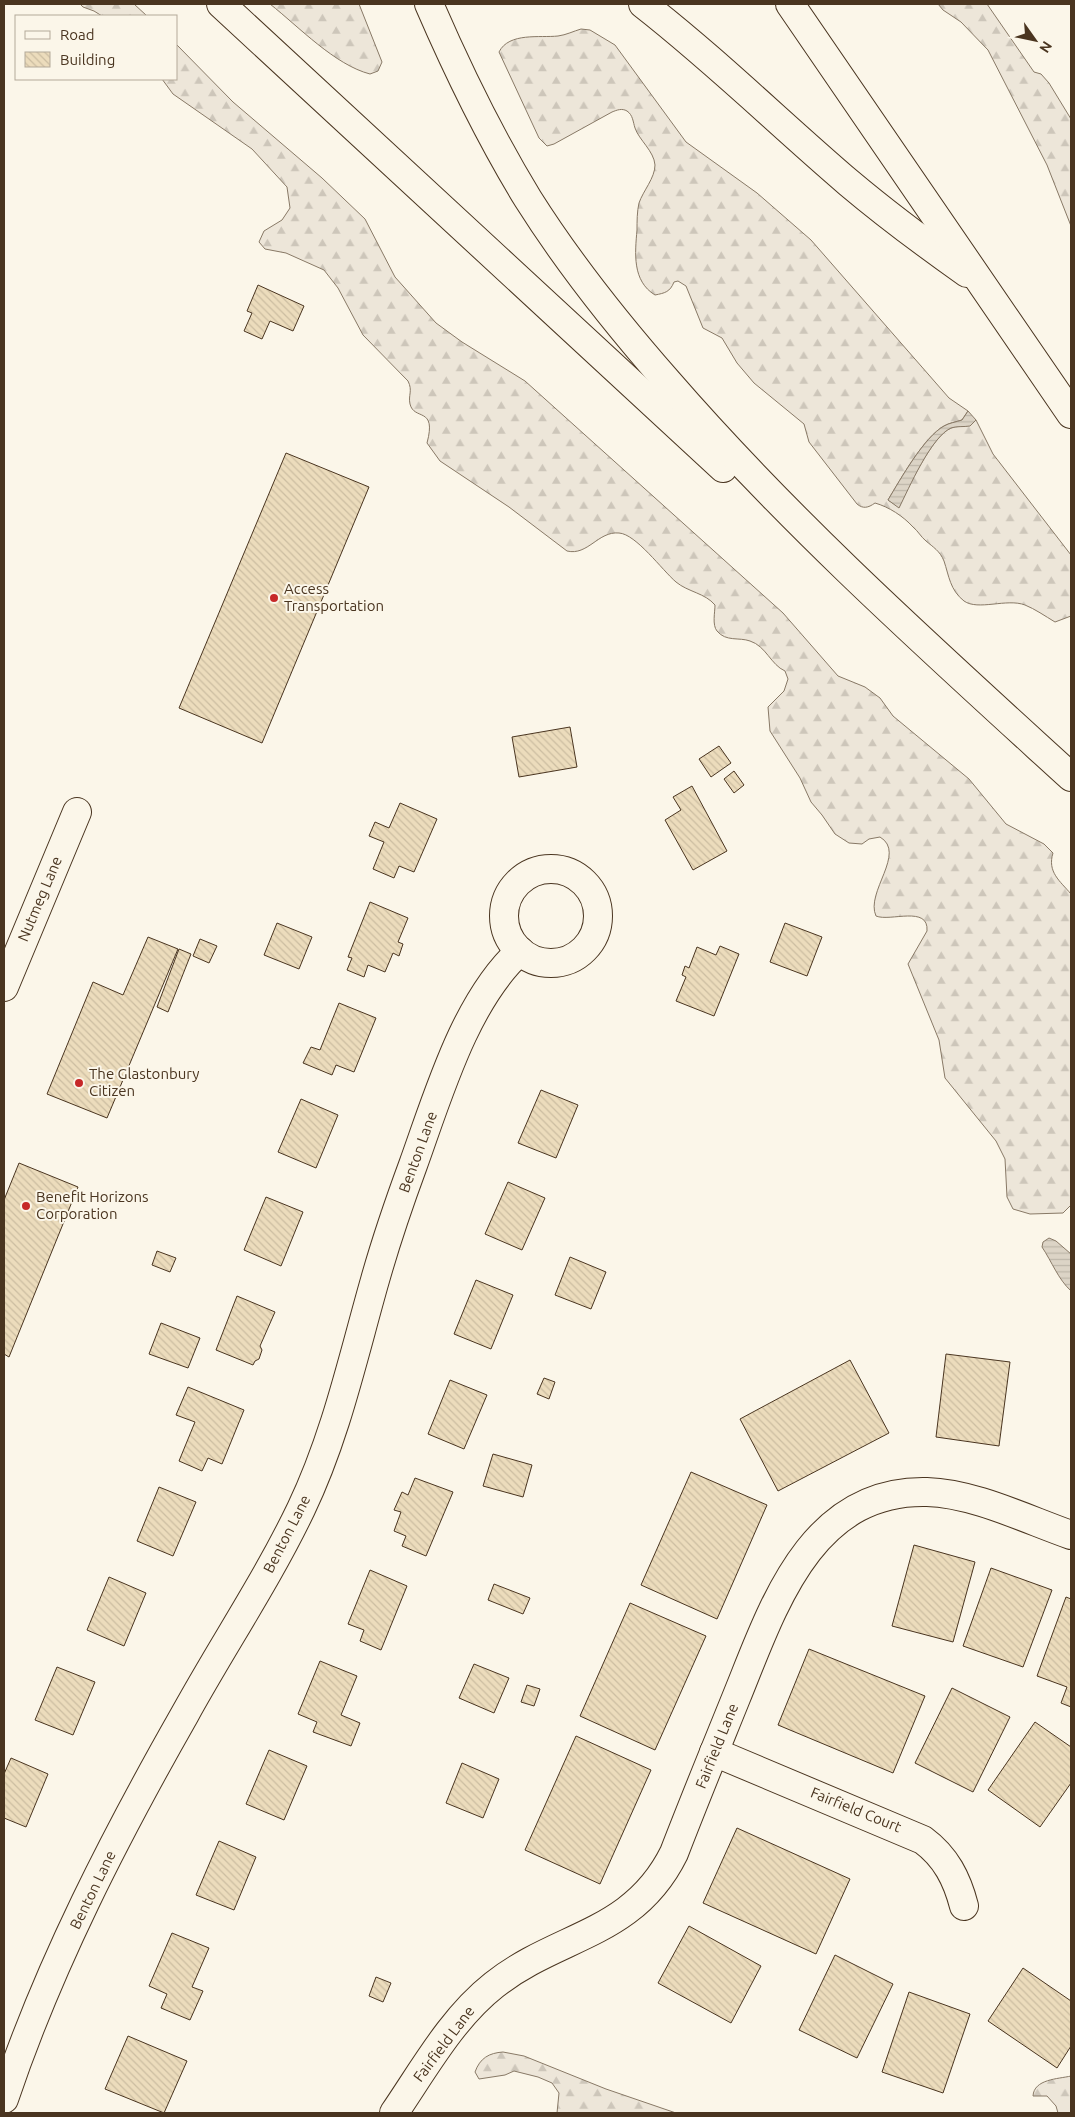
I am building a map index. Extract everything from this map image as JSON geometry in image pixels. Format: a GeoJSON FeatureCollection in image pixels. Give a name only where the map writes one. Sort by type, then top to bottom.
{"type":"FeatureCollection","features":[{"type":"Feature","properties":{"kind":"main road"},"geometry":{"type":"LineString","coordinates":[[221,4],[709,456],[769,506],[808,534]]}},
{"type":"Feature","properties":{"kind":"main road"},"geometry":{"type":"LineString","coordinates":[[429,4],[458,71],[528,199],[569,260],[613,318],[709,430],[808,534],[1071,777]]}},
{"type":"Feature","properties":{"kind":"main road"},"geometry":{"type":"LineString","coordinates":[[643,4],[728,73],[848,182],[909,232],[980,282]]}},
{"type":"Feature","properties":{"kind":"main road"},"geometry":{"type":"LineString","coordinates":[[790,4],[1071,414]]}},
{"type":"Feature","properties":{"kind":"main road","name":"Nutmeg Lane"},"geometry":{"type":"LineString","coordinates":[[4,987],[77,812]]}},
{"type":"Feature","properties":{"kind":"main road","name":"Benton Lane"},"geometry":{"type":"LineString","coordinates":[[4,2099],[37,2010],[96,1882],[158,1761],[268,1571],[303,1505],[334,1427],[388,1238],[437,1098],[476,1009],[500,971],[520,951]]}},
{"type":"Feature","properties":{"kind":"main road","name":"Fairfield Lane"},"geometry":{"type":"LineString","coordinates":[[394,2113],[446,2038],[469,2009],[490,1989],[523,1966],[608,1924],[636,1904],[654,1886],[667,1868],[674,1853],[772,1612],[788,1578],[816,1540],[831,1526],[856,1509],[871,1502],[900,1494],[942,1493],[973,1500],[1071,1535]]}},
{"type":"Feature","properties":{"kind":"main road","name":"Fairfield Court"},"geometry":{"type":"LineString","coordinates":[[714,1752],[909,1832],[923,1840],[942,1856],[951,1870],[964,1906]]}},
{"type":"Feature","properties":{"kind":"green space"},"geometry":{"type":"Polygon","coordinates":[[[80,4],[134,4],[146,15],[100,15],[80,4]]]}},
{"type":"Feature","properties":{"kind":"green space"},"geometry":{"type":"Polygon","coordinates":[[[270,4],[359,4],[382,62],[378,71],[370,74],[331,54],[270,4]]]}},
{"type":"Feature","properties":{"kind":"green space"},"geometry":{"type":"Polygon","coordinates":[[[938,4],[987,4],[1034,72],[1041,74],[1049,83],[1071,119],[1071,226],[1047,165],[988,50],[961,22],[943,10],[938,4]]]}},
{"type":"Feature","properties":{"kind":"green space"},"geometry":{"type":"Polygon","coordinates":[[[581,29],[590,30],[615,45],[686,142],[757,193],[811,240],[949,398],[968,411],[962,420],[944,426],[929,439],[913,460],[888,500],[899,507],[921,463],[936,441],[951,428],[967,426],[976,420],[993,454],[1071,555],[1071,616],[1055,622],[1032,608],[1018,603],[977,605],[964,601],[953,587],[940,554],[905,519],[896,512],[875,503],[868,507],[857,504],[809,442],[804,424],[754,383],[737,363],[722,338],[703,328],[686,286],[678,281],[674,282],[667,292],[655,295],[642,282],[636,257],[637,217],[639,203],[651,180],[655,165],[652,155],[637,132],[630,114],[623,110],[614,111],[547,146],[539,138],[499,52],[510,41],[517,39],[558,36],[581,29]]]}},
{"type":"Feature","properties":{"kind":"green space"},"geometry":{"type":"Polygon","coordinates":[[[178,46],[233,102],[322,178],[365,219],[395,277],[436,323],[462,342],[525,381],[783,613],[838,676],[865,687],[880,698],[893,716],[969,779],[1006,824],[1044,844],[1053,853],[1053,871],[1071,894],[1071,1205],[1063,1213],[1030,1214],[1013,1209],[1007,1197],[1005,1159],[996,1141],[945,1078],[939,1040],[908,964],[927,931],[926,923],[915,916],[876,916],[874,906],[876,896],[888,863],[889,853],[887,844],[880,837],[869,839],[862,844],[849,843],[835,834],[811,802],[800,778],[770,731],[768,707],[784,691],[788,679],[785,671],[756,643],[724,637],[717,631],[714,618],[715,605],[676,582],[633,539],[619,533],[612,533],[581,550],[567,551],[509,507],[440,461],[427,443],[429,424],[427,419],[412,409],[410,404],[408,381],[363,335],[338,288],[324,270],[286,253],[265,249],[259,242],[264,231],[282,220],[290,208],[287,187],[252,149],[173,94],[163,80],[178,80],[178,46]]]}},
{"type":"Feature","properties":{"kind":"green space"},"geometry":{"type":"Polygon","coordinates":[[[503,2052],[524,2056],[606,2089],[676,2113],[557,2113],[559,2093],[552,2083],[538,2077],[514,2071],[505,2075],[479,2079],[475,2072],[482,2060],[489,2055],[503,2052]]]}},
{"type":"Feature","properties":{"kind":"green space"},"geometry":{"type":"Polygon","coordinates":[[[1071,2076],[1071,2113],[1058,2113],[1056,2106],[1047,2096],[1033,2096],[1034,2090],[1042,2083],[1071,2076]]]}},
{"type":"Feature","properties":{"kind":"shaded area"},"geometry":{"type":"Polygon","coordinates":[[[968,411],[976,420],[970,426],[951,428],[936,441],[921,464],[899,508],[888,500],[913,460],[929,439],[944,426],[962,420],[968,411]]]}},
{"type":"Feature","properties":{"kind":"shaded area"},"geometry":{"type":"Polygon","coordinates":[[[1049,1238],[1056,1241],[1071,1254],[1071,1291],[1059,1276],[1042,1247],[1043,1242],[1049,1238]]]}},
{"type":"Feature","properties":{"kind":"building"},"geometry":{"type":"Polygon","coordinates":[[[258,285],[304,306],[293,331],[270,321],[262,339],[244,331],[252,313],[247,311],[258,285]]]}},
{"type":"Feature","properties":{"kind":"building","name":"Access Transportation"},"geometry":{"type":"Polygon","coordinates":[[[286,453],[369,487],[262,743],[179,708],[286,453]]]}},
{"type":"Feature","properties":{"kind":"building"},"geometry":{"type":"Polygon","coordinates":[[[570,727],[577,767],[519,777],[512,737],[570,727]]]}},
{"type":"Feature","properties":{"kind":"building"},"geometry":{"type":"Polygon","coordinates":[[[719,746],[731,763],[711,777],[699,759],[719,746]]]}},
{"type":"Feature","properties":{"kind":"building"},"geometry":{"type":"Polygon","coordinates":[[[734,771],[744,785],[734,793],[724,779],[734,771]]]}},
{"type":"Feature","properties":{"kind":"building"},"geometry":{"type":"Polygon","coordinates":[[[692,786],[727,851],[693,870],[665,820],[681,810],[673,797],[692,786]]]}},
{"type":"Feature","properties":{"kind":"building"},"geometry":{"type":"Polygon","coordinates":[[[400,803],[437,819],[414,872],[399,866],[394,878],[373,869],[384,842],[369,836],[375,822],[389,828],[400,803]]]}},
{"type":"Feature","properties":{"kind":"building"},"geometry":{"type":"Polygon","coordinates":[[[370,902],[408,918],[398,942],[403,944],[399,956],[393,953],[385,972],[368,965],[364,977],[347,970],[352,958],[348,957],[370,902]]]}},
{"type":"Feature","properties":{"kind":"building"},"geometry":{"type":"Polygon","coordinates":[[[277,923],[312,937],[299,969],[264,955],[277,923]]]}},
{"type":"Feature","properties":{"kind":"building"},"geometry":{"type":"Polygon","coordinates":[[[785,923],[822,937],[807,976],[770,962],[785,923]]]}},
{"type":"Feature","properties":{"kind":"building"},"geometry":{"type":"Polygon","coordinates":[[[148,937],[178,949],[107,1118],[47,1094],[93,982],[123,995],[148,937]]]}},
{"type":"Feature","properties":{"kind":"building"},"geometry":{"type":"Polygon","coordinates":[[[200,939],[217,946],[209,963],[193,956],[200,939]]]}},
{"type":"Feature","properties":{"kind":"building"},"geometry":{"type":"Polygon","coordinates":[[[720,946],[739,954],[714,1016],[676,1001],[686,977],[682,975],[685,966],[689,968],[697,947],[716,955],[720,946]]]}},
{"type":"Feature","properties":{"kind":"building"},"geometry":{"type":"Polygon","coordinates":[[[179,949],[191,954],[168,1012],[157,1007],[179,949]]]}},
{"type":"Feature","properties":{"kind":"building"},"geometry":{"type":"Polygon","coordinates":[[[339,1003],[376,1018],[354,1072],[336,1065],[332,1075],[303,1063],[311,1047],[320,1050],[339,1003]]]}},
{"type":"Feature","properties":{"kind":"building"},"geometry":{"type":"Polygon","coordinates":[[[541,1090],[578,1105],[556,1158],[518,1143],[541,1090]]]}},
{"type":"Feature","properties":{"kind":"building"},"geometry":{"type":"Polygon","coordinates":[[[301,1099],[338,1115],[316,1168],[278,1152],[301,1099]]]}},
{"type":"Feature","properties":{"kind":"building"},"geometry":{"type":"Polygon","coordinates":[[[19,1163],[78,1187],[9,1357],[4,1354],[4,1200],[19,1163]]]}},
{"type":"Feature","properties":{"kind":"building"},"geometry":{"type":"Polygon","coordinates":[[[508,1182],[545,1198],[522,1250],[485,1234],[508,1182]]]}},
{"type":"Feature","properties":{"kind":"building"},"geometry":{"type":"Polygon","coordinates":[[[266,1197],[303,1212],[281,1266],[244,1250],[266,1197]]]}},
{"type":"Feature","properties":{"kind":"building"},"geometry":{"type":"Polygon","coordinates":[[[157,1251],[176,1258],[170,1272],[152,1265],[157,1251]]]}},
{"type":"Feature","properties":{"kind":"building"},"geometry":{"type":"Polygon","coordinates":[[[570,1257],[606,1272],[591,1309],[555,1295],[570,1257]]]}},
{"type":"Feature","properties":{"kind":"building"},"geometry":{"type":"Polygon","coordinates":[[[476,1280],[513,1295],[491,1349],[454,1334],[476,1280]]]}},
{"type":"Feature","properties":{"kind":"building"},"geometry":{"type":"Polygon","coordinates":[[[237,1296],[275,1312],[260,1346],[262,1350],[259,1359],[253,1365],[216,1350],[237,1296]]]}},
{"type":"Feature","properties":{"kind":"building"},"geometry":{"type":"Polygon","coordinates":[[[161,1323],[200,1338],[188,1368],[149,1354],[161,1323]]]}},
{"type":"Feature","properties":{"kind":"building"},"geometry":{"type":"Polygon","coordinates":[[[946,1354],[1010,1362],[999,1446],[936,1437],[946,1354]]]}},
{"type":"Feature","properties":{"kind":"building"},"geometry":{"type":"Polygon","coordinates":[[[850,1360],[889,1433],[778,1491],[740,1419],[850,1360]]]}},
{"type":"Feature","properties":{"kind":"building"},"geometry":{"type":"Polygon","coordinates":[[[544,1378],[555,1382],[549,1399],[537,1394],[544,1378]]]}},
{"type":"Feature","properties":{"kind":"building"},"geometry":{"type":"Polygon","coordinates":[[[450,1380],[487,1395],[464,1449],[428,1434],[450,1380]]]}},
{"type":"Feature","properties":{"kind":"building"},"geometry":{"type":"Polygon","coordinates":[[[188,1387],[244,1410],[222,1464],[208,1458],[202,1471],[179,1461],[195,1422],[176,1415],[188,1387]]]}},
{"type":"Feature","properties":{"kind":"building"},"geometry":{"type":"Polygon","coordinates":[[[493,1454],[532,1465],[523,1497],[483,1486],[493,1454]]]}},
{"type":"Feature","properties":{"kind":"building"},"geometry":{"type":"Polygon","coordinates":[[[691,1472],[767,1505],[717,1619],[641,1585],[691,1472]]]}},
{"type":"Feature","properties":{"kind":"building"},"geometry":{"type":"Polygon","coordinates":[[[415,1478],[453,1492],[426,1556],[402,1546],[406,1536],[394,1531],[401,1512],[394,1510],[402,1492],[408,1495],[415,1478]]]}},
{"type":"Feature","properties":{"kind":"building"},"geometry":{"type":"Polygon","coordinates":[[[159,1487],[196,1502],[173,1556],[137,1541],[159,1487]]]}},
{"type":"Feature","properties":{"kind":"building"},"geometry":{"type":"Polygon","coordinates":[[[914,1545],[975,1562],[953,1642],[892,1626],[914,1545]]]}},
{"type":"Feature","properties":{"kind":"building"},"geometry":{"type":"Polygon","coordinates":[[[991,1568],[1052,1590],[1023,1667],[963,1646],[991,1568]]]}},
{"type":"Feature","properties":{"kind":"building"},"geometry":{"type":"Polygon","coordinates":[[[370,1570],[407,1586],[381,1650],[360,1641],[364,1630],[348,1624],[370,1570]]]}},
{"type":"Feature","properties":{"kind":"building"},"geometry":{"type":"Polygon","coordinates":[[[109,1577],[146,1593],[124,1646],[87,1630],[109,1577]]]}},
{"type":"Feature","properties":{"kind":"building"},"geometry":{"type":"Polygon","coordinates":[[[494,1584],[530,1598],[523,1614],[488,1600],[494,1584]]]}},
{"type":"Feature","properties":{"kind":"building"},"geometry":{"type":"Polygon","coordinates":[[[1066,1597],[1071,1599],[1071,1707],[1061,1703],[1067,1687],[1037,1676],[1066,1597]]]}},
{"type":"Feature","properties":{"kind":"building"},"geometry":{"type":"Polygon","coordinates":[[[630,1603],[706,1636],[655,1750],[580,1716],[630,1603]]]}},
{"type":"Feature","properties":{"kind":"building"},"geometry":{"type":"Polygon","coordinates":[[[809,1649],[925,1696],[893,1773],[778,1725],[809,1649]]]}},
{"type":"Feature","properties":{"kind":"building"},"geometry":{"type":"Polygon","coordinates":[[[320,1661],[357,1676],[341,1715],[360,1723],[351,1746],[313,1732],[317,1722],[298,1714],[320,1661]]]}},
{"type":"Feature","properties":{"kind":"building"},"geometry":{"type":"Polygon","coordinates":[[[474,1664],[509,1678],[494,1713],[459,1698],[474,1664]]]}},
{"type":"Feature","properties":{"kind":"building"},"geometry":{"type":"Polygon","coordinates":[[[57,1667],[95,1682],[73,1735],[35,1720],[57,1667]]]}},
{"type":"Feature","properties":{"kind":"building"},"geometry":{"type":"Polygon","coordinates":[[[527,1685],[540,1689],[534,1706],[521,1702],[527,1685]]]}},
{"type":"Feature","properties":{"kind":"building"},"geometry":{"type":"Polygon","coordinates":[[[952,1688],[1010,1717],[973,1792],[915,1763],[952,1688]]]}},
{"type":"Feature","properties":{"kind":"building"},"geometry":{"type":"Polygon","coordinates":[[[1035,1722],[1071,1747],[1071,1783],[1040,1827],[988,1790],[1035,1722]]]}},
{"type":"Feature","properties":{"kind":"building"},"geometry":{"type":"Polygon","coordinates":[[[576,1736],[651,1770],[600,1884],[525,1850],[576,1736]]]}},
{"type":"Feature","properties":{"kind":"building"},"geometry":{"type":"Polygon","coordinates":[[[269,1750],[307,1766],[284,1820],[246,1804],[269,1750]]]}},
{"type":"Feature","properties":{"kind":"building"},"geometry":{"type":"Polygon","coordinates":[[[11,1758],[48,1774],[26,1827],[4,1818],[4,1774],[11,1758]]]}},
{"type":"Feature","properties":{"kind":"building"},"geometry":{"type":"Polygon","coordinates":[[[462,1763],[499,1779],[483,1818],[446,1803],[462,1763]]]}},
{"type":"Feature","properties":{"kind":"building"},"geometry":{"type":"Polygon","coordinates":[[[737,1828],[850,1879],[816,1954],[703,1903],[737,1828]]]}},
{"type":"Feature","properties":{"kind":"building"},"geometry":{"type":"Polygon","coordinates":[[[219,1841],[256,1857],[234,1910],[196,1895],[219,1841]]]}},
{"type":"Feature","properties":{"kind":"building"},"geometry":{"type":"Polygon","coordinates":[[[689,1926],[761,1966],[731,2023],[658,1983],[689,1926]]]}},
{"type":"Feature","properties":{"kind":"building"},"geometry":{"type":"Polygon","coordinates":[[[172,1933],[209,1948],[192,1987],[203,1991],[190,2020],[161,2008],[167,1994],[149,1986],[172,1933]]]}},
{"type":"Feature","properties":{"kind":"building"},"geometry":{"type":"Polygon","coordinates":[[[835,1955],[893,1984],[857,2058],[799,2030],[835,1955]]]}},
{"type":"Feature","properties":{"kind":"building"},"geometry":{"type":"Polygon","coordinates":[[[1023,1968],[1071,2001],[1071,2046],[1057,2068],[988,2021],[1023,1968]]]}},
{"type":"Feature","properties":{"kind":"building"},"geometry":{"type":"Polygon","coordinates":[[[376,1977],[391,1983],[383,2002],[369,1996],[376,1977]]]}},
{"type":"Feature","properties":{"kind":"building"},"geometry":{"type":"Polygon","coordinates":[[[909,1992],[970,2014],[943,2093],[882,2072],[909,1992]]]}},
{"type":"Feature","properties":{"kind":"building"},"geometry":{"type":"Polygon","coordinates":[[[128,2036],[187,2061],[164,2113],[105,2089],[128,2036]]]}},
{"type":"Feature","properties":{"kind":"place","name":"Access Transportation"},"geometry":{"type":"Point","coordinates":[274,598]}},
{"type":"Feature","properties":{"kind":"place","name":"The Glastonbury Citizen"},"geometry":{"type":"Point","coordinates":[79,1083]}},
{"type":"Feature","properties":{"kind":"place","name":"Benefit Horizons Corporation"},"geometry":{"type":"Point","coordinates":[26,1206]}}]}
